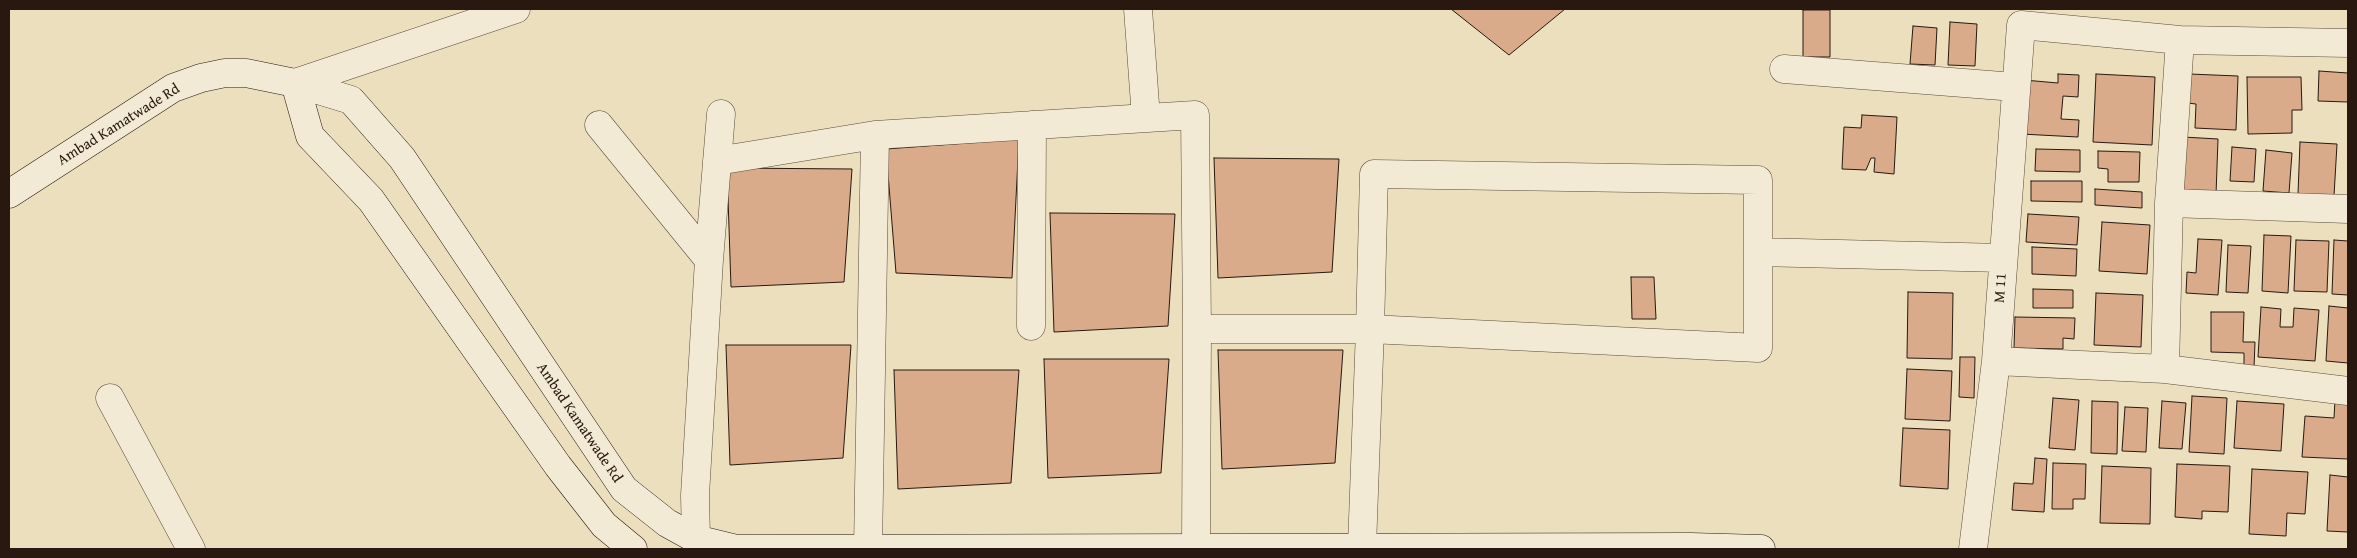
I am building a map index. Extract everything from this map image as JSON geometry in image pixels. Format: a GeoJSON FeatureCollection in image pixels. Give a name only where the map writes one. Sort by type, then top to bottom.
{"type":"FeatureCollection","features":[{"type":"Feature","properties":{"kind":"street"},"geometry":{"type":"LineString","coordinates":[[516,9],[295,83],[310,136],[371,200],[558,466],[604,525],[633,549]]}},
{"type":"Feature","properties":{"kind":"street"},"geometry":{"type":"LineString","coordinates":[[1138,9],[1146,118]]}},
{"type":"Feature","properties":{"kind":"street","name":"M 11"},"geometry":{"type":"LineString","coordinates":[[1973,549],[1996,362],[2021,25],[2180,40]]}},
{"type":"Feature","properties":{"kind":"street"},"geometry":{"type":"LineString","coordinates":[[2164,370],[2169,203],[2180,40],[2348,43]]}},
{"type":"Feature","properties":{"kind":"street"},"geometry":{"type":"LineString","coordinates":[[1784,69],[2015,87]]}},
{"type":"Feature","properties":{"kind":"street","name":"Ambad Kamatwade Rd"},"geometry":{"type":"LineString","coordinates":[[9,194],[173,88],[201,78],[225,73],[246,73],[295,83],[351,100],[402,158],[624,489],[697,544],[737,549],[1362,547],[1691,547],[1761,549]]}},
{"type":"Feature","properties":{"kind":"street"},"geometry":{"type":"LineString","coordinates":[[697,544],[695,495],[709,260],[721,114]]}},
{"type":"Feature","properties":{"kind":"street"},"geometry":{"type":"LineString","coordinates":[[717,161],[875,136],[1195,114],[1197,328],[1196,548]]}},
{"type":"Feature","properties":{"kind":"street"},"geometry":{"type":"LineString","coordinates":[[600,125],[709,260]]}},
{"type":"Feature","properties":{"kind":"street"},"geometry":{"type":"LineString","coordinates":[[1031,326],[1032,125]]}},
{"type":"Feature","properties":{"kind":"street"},"geometry":{"type":"LineString","coordinates":[[868,549],[875,136]]}},
{"type":"Feature","properties":{"kind":"street"},"geometry":{"type":"LineString","coordinates":[[1197,328],[1370,329],[1758,348],[1758,180],[1374,174],[1370,329],[1362,547]]}},
{"type":"Feature","properties":{"kind":"street"},"geometry":{"type":"LineString","coordinates":[[2169,203],[2348,209]]}},
{"type":"Feature","properties":{"kind":"street"},"geometry":{"type":"LineString","coordinates":[[1758,252],[2004,258]]}},
{"type":"Feature","properties":{"kind":"street"},"geometry":{"type":"LineString","coordinates":[[1996,362],[2164,370],[2348,391]]}},
{"type":"Feature","properties":{"kind":"street"},"geometry":{"type":"LineString","coordinates":[[110,398],[192,549]]}},
{"type":"Feature","properties":{"kind":"street"},"geometry":{"type":"LineString","coordinates":[[582,496],[613,473]]}},
{"type":"Feature","properties":{"kind":"building"},"geometry":{"type":"Polygon","coordinates":[[[1451,9],[1565,9],[1509,55],[1451,9]]]}},
{"type":"Feature","properties":{"kind":"building"},"geometry":{"type":"Polygon","coordinates":[[[1803,10],[1830,10],[1830,57],[1803,57],[1803,10]]]}},
{"type":"Feature","properties":{"kind":"building"},"geometry":{"type":"Polygon","coordinates":[[[1950,22],[1977,24],[1975,66],[1948,65],[1950,22]]]}},
{"type":"Feature","properties":{"kind":"building"},"geometry":{"type":"Polygon","coordinates":[[[1913,26],[1937,28],[1935,65],[1910,64],[1913,26]]]}},
{"type":"Feature","properties":{"kind":"building"},"geometry":{"type":"Polygon","coordinates":[[[2319,71],[2348,73],[2348,102],[2318,101],[2319,71]]]}},
{"type":"Feature","properties":{"kind":"building"},"geometry":{"type":"Polygon","coordinates":[[[2058,74],[2079,75],[2078,97],[2063,96],[2061,119],[2079,120],[2078,137],[2021,134],[2024,80],[2058,83],[2058,74]]]}},
{"type":"Feature","properties":{"kind":"building"},"geometry":{"type":"Polygon","coordinates":[[[2096,74],[2155,77],[2152,145],[2093,142],[2096,74]]]}},
{"type":"Feature","properties":{"kind":"building"},"geometry":{"type":"Polygon","coordinates":[[[2189,74],[2238,76],[2236,130],[2195,128],[2196,104],[2187,103],[2189,74]]]}},
{"type":"Feature","properties":{"kind":"building"},"geometry":{"type":"Polygon","coordinates":[[[2247,77],[2301,77],[2302,110],[2292,110],[2292,133],[2248,134],[2247,77]]]}},
{"type":"Feature","properties":{"kind":"building"},"geometry":{"type":"Polygon","coordinates":[[[1862,115],[1897,117],[1894,174],[1874,172],[1875,158],[1871,158],[1866,170],[1842,169],[1844,127],[1861,128],[1862,115]]]}},
{"type":"Feature","properties":{"kind":"building"},"geometry":{"type":"Polygon","coordinates":[[[2183,137],[2218,139],[2216,195],[2181,193],[2183,137]]]}},
{"type":"Feature","properties":{"kind":"building"},"geometry":{"type":"Polygon","coordinates":[[[1019,139],[1012,278],[896,273],[886,149],[1019,139]]]}},
{"type":"Feature","properties":{"kind":"building"},"geometry":{"type":"Polygon","coordinates":[[[2300,142],[2337,144],[2334,196],[2298,194],[2300,142]]]}},
{"type":"Feature","properties":{"kind":"building"},"geometry":{"type":"Polygon","coordinates":[[[2232,147],[2256,149],[2254,182],[2230,181],[2232,147]]]}},
{"type":"Feature","properties":{"kind":"building"},"geometry":{"type":"Polygon","coordinates":[[[2036,149],[2080,150],[2080,172],[2035,171],[2036,149]]]}},
{"type":"Feature","properties":{"kind":"building"},"geometry":{"type":"Polygon","coordinates":[[[2266,150],[2292,153],[2289,193],[2263,191],[2266,150]]]}},
{"type":"Feature","properties":{"kind":"building"},"geometry":{"type":"Polygon","coordinates":[[[2098,151],[2140,152],[2139,182],[2108,182],[2108,169],[2098,168],[2098,151]]]}},
{"type":"Feature","properties":{"kind":"building"},"geometry":{"type":"Polygon","coordinates":[[[1214,158],[1339,159],[1332,272],[1218,278],[1214,158]]]}},
{"type":"Feature","properties":{"kind":"building"},"geometry":{"type":"Polygon","coordinates":[[[727,168],[852,169],[844,282],[731,287],[727,168]]]}},
{"type":"Feature","properties":{"kind":"building"},"geometry":{"type":"Polygon","coordinates":[[[2031,181],[2082,181],[2082,202],[2031,201],[2031,181]]]}},
{"type":"Feature","properties":{"kind":"building"},"geometry":{"type":"Polygon","coordinates":[[[2095,189],[2142,192],[2142,208],[2095,205],[2095,189]]]}},
{"type":"Feature","properties":{"kind":"building"},"geometry":{"type":"Polygon","coordinates":[[[1050,213],[1175,214],[1168,326],[1054,332],[1050,213]]]}},
{"type":"Feature","properties":{"kind":"building"},"geometry":{"type":"Polygon","coordinates":[[[2028,214],[2079,217],[2077,245],[2026,242],[2028,214]]]}},
{"type":"Feature","properties":{"kind":"building"},"geometry":{"type":"Polygon","coordinates":[[[2102,222],[2150,225],[2147,274],[2099,271],[2102,222]]]}},
{"type":"Feature","properties":{"kind":"building"},"geometry":{"type":"Polygon","coordinates":[[[2264,235],[2291,236],[2288,293],[2262,291],[2264,235]]]}},
{"type":"Feature","properties":{"kind":"building"},"geometry":{"type":"Polygon","coordinates":[[[2198,239],[2222,240],[2218,295],[2186,293],[2187,272],[2196,273],[2198,239]]]}},
{"type":"Feature","properties":{"kind":"building"},"geometry":{"type":"Polygon","coordinates":[[[2296,240],[2329,241],[2327,292],[2294,291],[2296,240]]]}},
{"type":"Feature","properties":{"kind":"building"},"geometry":{"type":"Polygon","coordinates":[[[2334,240],[2348,241],[2348,295],[2332,294],[2334,240]]]}},
{"type":"Feature","properties":{"kind":"building"},"geometry":{"type":"Polygon","coordinates":[[[2228,245],[2251,246],[2248,293],[2226,292],[2228,245]]]}},
{"type":"Feature","properties":{"kind":"building"},"geometry":{"type":"Polygon","coordinates":[[[2032,247],[2077,249],[2076,276],[2032,274],[2032,247]]]}},
{"type":"Feature","properties":{"kind":"building"},"geometry":{"type":"Polygon","coordinates":[[[1631,277],[1654,277],[1656,319],[1632,319],[1631,277]]]}},
{"type":"Feature","properties":{"kind":"building"},"geometry":{"type":"Polygon","coordinates":[[[2033,289],[2073,290],[2073,308],[2033,308],[2033,289]]]}},
{"type":"Feature","properties":{"kind":"building"},"geometry":{"type":"Polygon","coordinates":[[[1908,292],[1953,293],[1952,359],[1907,358],[1908,292]]]}},
{"type":"Feature","properties":{"kind":"building"},"geometry":{"type":"Polygon","coordinates":[[[2096,293],[2143,295],[2141,347],[2094,345],[2096,293]]]}},
{"type":"Feature","properties":{"kind":"building"},"geometry":{"type":"Polygon","coordinates":[[[2329,306],[2348,308],[2348,363],[2326,361],[2329,306]]]}},
{"type":"Feature","properties":{"kind":"building"},"geometry":{"type":"Polygon","coordinates":[[[2261,307],[2281,309],[2280,327],[2293,327],[2294,308],[2319,310],[2315,361],[2258,357],[2261,307]]]}},
{"type":"Feature","properties":{"kind":"building"},"geometry":{"type":"Polygon","coordinates":[[[2211,312],[2244,312],[2243,342],[2255,342],[2254,368],[2244,368],[2244,353],[2211,352],[2211,312]]]}},
{"type":"Feature","properties":{"kind":"building"},"geometry":{"type":"Polygon","coordinates":[[[2015,317],[2075,318],[2074,339],[2063,338],[2063,349],[2014,348],[2015,317]]]}},
{"type":"Feature","properties":{"kind":"building"},"geometry":{"type":"Polygon","coordinates":[[[726,345],[851,345],[843,458],[730,465],[726,345]]]}},
{"type":"Feature","properties":{"kind":"building"},"geometry":{"type":"Polygon","coordinates":[[[1218,350],[1343,350],[1335,463],[1222,469],[1218,350]]]}},
{"type":"Feature","properties":{"kind":"building"},"geometry":{"type":"Polygon","coordinates":[[[1960,357],[1975,357],[1974,398],[1959,397],[1960,357]]]}},
{"type":"Feature","properties":{"kind":"building"},"geometry":{"type":"Polygon","coordinates":[[[1044,359],[1169,359],[1161,473],[1048,478],[1044,359]]]}},
{"type":"Feature","properties":{"kind":"building"},"geometry":{"type":"Polygon","coordinates":[[[1907,369],[1952,371],[1950,421],[1905,419],[1907,369]]]}},
{"type":"Feature","properties":{"kind":"building"},"geometry":{"type":"Polygon","coordinates":[[[894,370],[1019,370],[1011,483],[898,489],[894,370]]]}},
{"type":"Feature","properties":{"kind":"building"},"geometry":{"type":"Polygon","coordinates":[[[2192,396],[2227,398],[2224,454],[2189,452],[2192,396]]]}},
{"type":"Feature","properties":{"kind":"building"},"geometry":{"type":"Polygon","coordinates":[[[2053,398],[2079,400],[2075,450],[2049,448],[2053,398]]]}},
{"type":"Feature","properties":{"kind":"building"},"geometry":{"type":"Polygon","coordinates":[[[2335,400],[2348,401],[2348,459],[2302,457],[2305,416],[2334,418],[2335,400]]]}},
{"type":"Feature","properties":{"kind":"building"},"geometry":{"type":"Polygon","coordinates":[[[2092,401],[2118,402],[2117,454],[2091,453],[2092,401]]]}},
{"type":"Feature","properties":{"kind":"building"},"geometry":{"type":"Polygon","coordinates":[[[2162,401],[2186,403],[2182,449],[2159,448],[2162,401]]]}},
{"type":"Feature","properties":{"kind":"building"},"geometry":{"type":"Polygon","coordinates":[[[2237,401],[2284,404],[2281,451],[2234,448],[2237,401]]]}},
{"type":"Feature","properties":{"kind":"building"},"geometry":{"type":"Polygon","coordinates":[[[2125,407],[2148,408],[2146,452],[2122,451],[2125,407]]]}},
{"type":"Feature","properties":{"kind":"building"},"geometry":{"type":"Polygon","coordinates":[[[1903,428],[1950,430],[1948,489],[1900,486],[1903,428]]]}},
{"type":"Feature","properties":{"kind":"building"},"geometry":{"type":"Polygon","coordinates":[[[2035,458],[2047,459],[2044,512],[2012,510],[2014,483],[2033,484],[2035,458]]]}},
{"type":"Feature","properties":{"kind":"building"},"geometry":{"type":"Polygon","coordinates":[[[2053,463],[2086,464],[2085,499],[2073,499],[2073,509],[2052,509],[2053,463]]]}},
{"type":"Feature","properties":{"kind":"building"},"geometry":{"type":"Polygon","coordinates":[[[2177,464],[2230,466],[2228,512],[2202,511],[2202,519],[2175,517],[2177,464]]]}},
{"type":"Feature","properties":{"kind":"building"},"geometry":{"type":"Polygon","coordinates":[[[2102,466],[2151,468],[2150,524],[2100,523],[2102,466]]]}},
{"type":"Feature","properties":{"kind":"building"},"geometry":{"type":"Polygon","coordinates":[[[2252,469],[2308,472],[2305,514],[2287,513],[2286,536],[2249,534],[2252,469]]]}},
{"type":"Feature","properties":{"kind":"building"},"geometry":{"type":"Polygon","coordinates":[[[2330,475],[2348,477],[2348,532],[2327,531],[2330,475]]]}}]}
